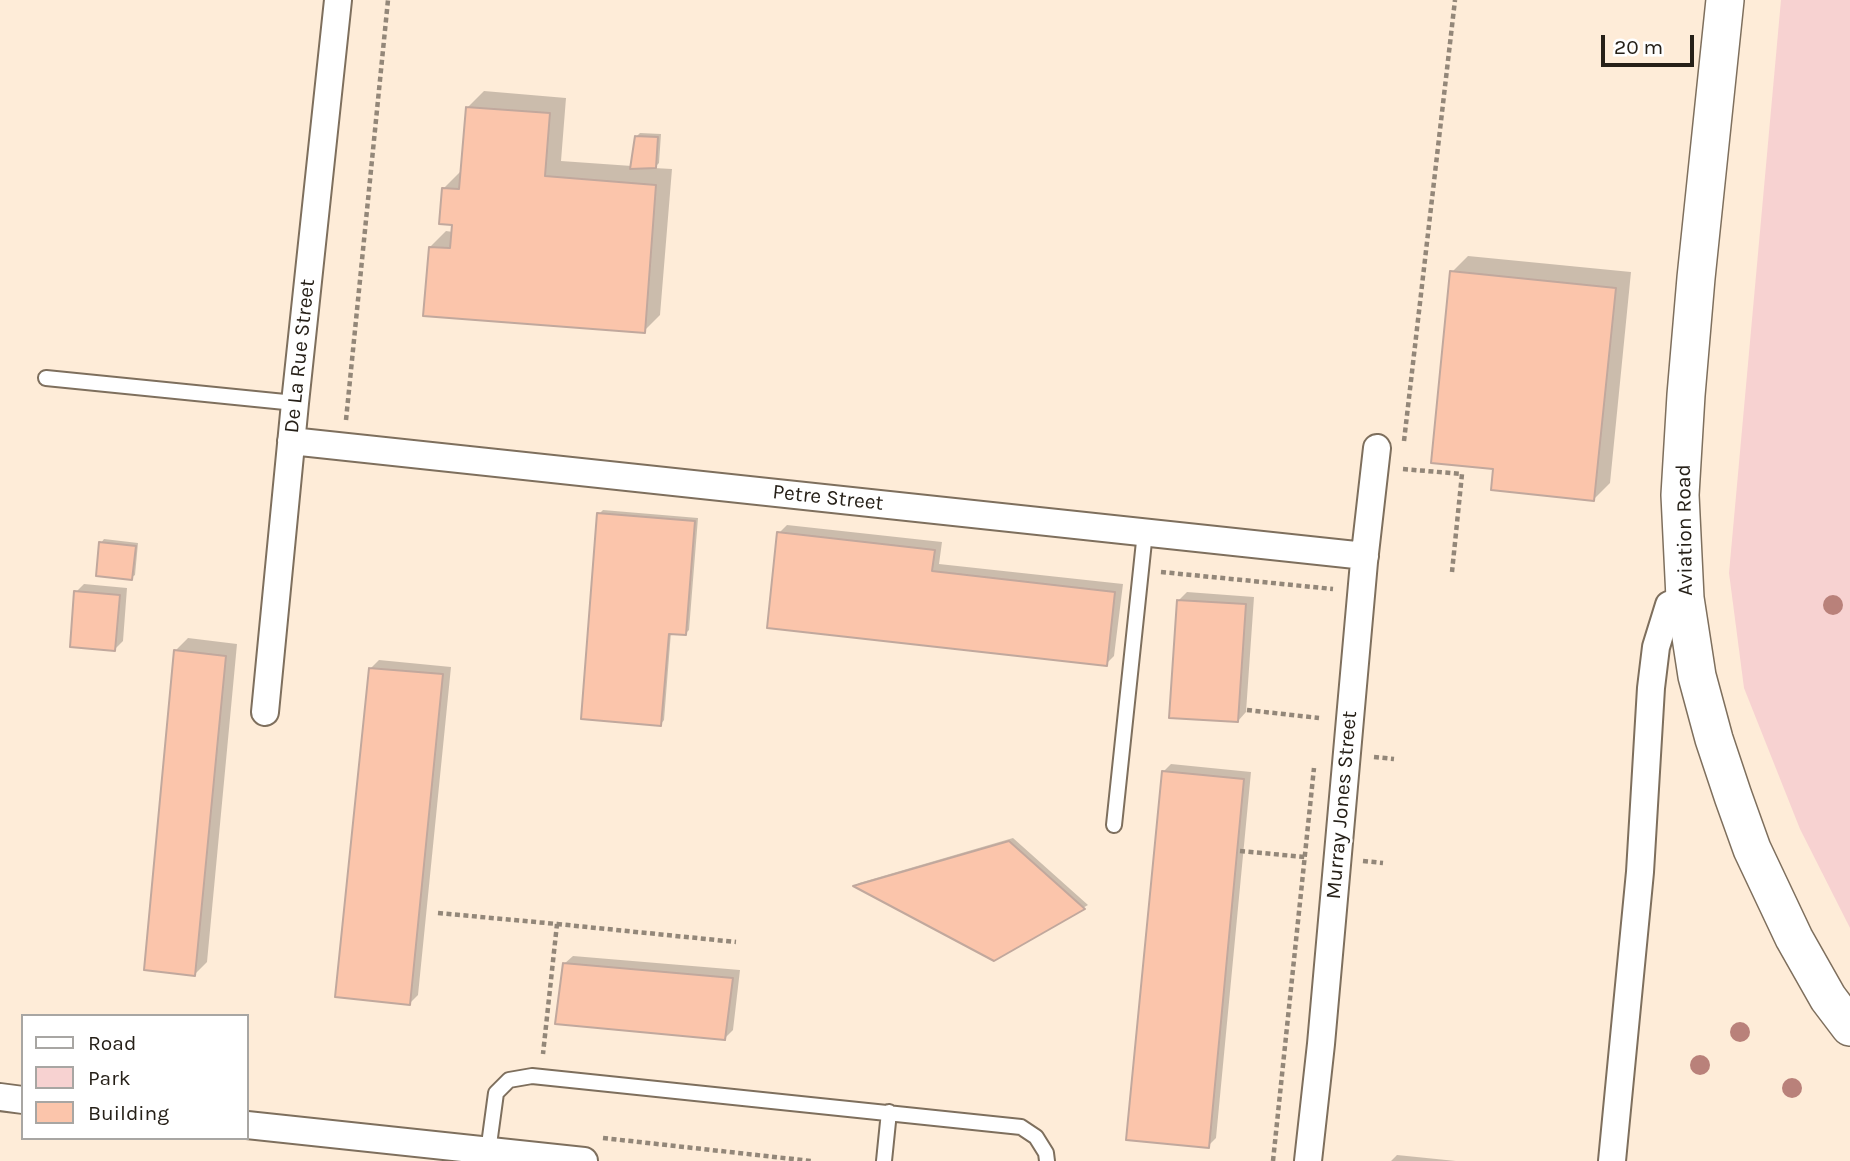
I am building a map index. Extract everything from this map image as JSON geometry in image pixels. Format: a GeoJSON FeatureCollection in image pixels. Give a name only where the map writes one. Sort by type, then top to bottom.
{"type":"FeatureCollection","features":[{"type":"Feature","properties":{"kind":"main road","name":"Aviation Road"},"geometry":{"type":"LineString","coordinates":[[1725,0],[1686,396],[1680,495],[1685,598],[1701,689],[1714,740],[1752,849],[1794,938],[1828,998],[1850,1027]]}},
{"type":"Feature","properties":{"kind":"street","name":"De La Rue Street"},"geometry":{"type":"LineString","coordinates":[[265,712],[338,0]]}},
{"type":"Feature","properties":{"kind":"street","name":"Petre Street"},"geometry":{"type":"LineString","coordinates":[[291,440],[1365,556]]}},
{"type":"Feature","properties":{"kind":"street","name":"Murray Jones Street"},"geometry":{"type":"LineString","coordinates":[[1308,1161],[1377,449]]}},
{"type":"Feature","properties":{"kind":"street"},"geometry":{"type":"LineString","coordinates":[[1612,1161],[1640,872],[1656,647],[1669,606],[1685,598]]}},
{"type":"Feature","properties":{"kind":"street"},"geometry":{"type":"LineString","coordinates":[[0,1097],[21,1100]]}},
{"type":"Feature","properties":{"kind":"street"},"geometry":{"type":"LineString","coordinates":[[248,1125],[584,1161]]}},
{"type":"Feature","properties":{"kind":"lane"},"geometry":{"type":"LineString","coordinates":[[46,378],[295,403]]}},
{"type":"Feature","properties":{"kind":"lane"},"geometry":{"type":"LineString","coordinates":[[1114,825],[1144,532]]}},
{"type":"Feature","properties":{"kind":"lane"},"geometry":{"type":"LineString","coordinates":[[488,1152],[496,1093],[509,1080],[532,1076],[1021,1126],[1036,1137],[1046,1153],[1047,1161]]}},
{"type":"Feature","properties":{"kind":"lane"},"geometry":{"type":"LineString","coordinates":[[884,1161],[889,1112]]}},
{"type":"Feature","properties":{"kind":"path"},"geometry":{"type":"LineString","coordinates":[[344,446],[388,0]]}},
{"type":"Feature","properties":{"kind":"path"},"geometry":{"type":"LineString","coordinates":[[1404,441],[1455,0]]}},
{"type":"Feature","properties":{"kind":"path"},"geometry":{"type":"LineString","coordinates":[[1401,469],[1462,474],[1452,572]]}},
{"type":"Feature","properties":{"kind":"path"},"geometry":{"type":"LineString","coordinates":[[1140,570],[1362,592]]}},
{"type":"Feature","properties":{"kind":"path"},"geometry":{"type":"LineString","coordinates":[[1247,710],[1319,718],[1318,730]]}},
{"type":"Feature","properties":{"kind":"path"},"geometry":{"type":"LineString","coordinates":[[1273,1161],[1315,755]]}},
{"type":"Feature","properties":{"kind":"path"},"geometry":{"type":"LineString","coordinates":[[1240,851],[1337,860]]}},
{"type":"Feature","properties":{"kind":"path"},"geometry":{"type":"LineString","coordinates":[[439,913],[736,942]]}},
{"type":"Feature","properties":{"kind":"path"},"geometry":{"type":"LineString","coordinates":[[542,1059],[557,924]]}},
{"type":"Feature","properties":{"kind":"green space"},"geometry":{"type":"Polygon","coordinates":[[[1781,0],[1850,0],[1850,928],[1800,829],[1744,688],[1729,573],[1781,0]]]}},
{"type":"Feature","properties":{"kind":"building"},"geometry":{"type":"Polygon","coordinates":[[[466,107],[550,113],[545,176],[656,185],[645,333],[423,316],[429,247],[450,248],[452,225],[439,224],[442,188],[459,189],[466,107]]]}},
{"type":"Feature","properties":{"kind":"building"},"geometry":{"type":"Polygon","coordinates":[[[635,136],[658,137],[656,168],[630,169],[635,136]]]}},
{"type":"Feature","properties":{"kind":"building"},"geometry":{"type":"Polygon","coordinates":[[[1450,271],[1616,288],[1594,501],[1491,490],[1493,469],[1431,463],[1450,271]]]}},
{"type":"Feature","properties":{"kind":"building"},"geometry":{"type":"Polygon","coordinates":[[[597,513],[695,521],[686,635],[669,634],[661,726],[581,719],[597,513]]]}},
{"type":"Feature","properties":{"kind":"building"},"geometry":{"type":"Polygon","coordinates":[[[777,532],[935,550],[932,571],[1115,592],[1107,666],[767,628],[777,532]]]}},
{"type":"Feature","properties":{"kind":"building"},"geometry":{"type":"Polygon","coordinates":[[[99,542],[136,546],[132,580],[96,576],[99,542]]]}},
{"type":"Feature","properties":{"kind":"building"},"geometry":{"type":"Polygon","coordinates":[[[74,591],[120,595],[115,651],[70,647],[74,591]]]}},
{"type":"Feature","properties":{"kind":"building"},"geometry":{"type":"Polygon","coordinates":[[[1177,600],[1246,604],[1238,722],[1169,718],[1177,600]]]}},
{"type":"Feature","properties":{"kind":"building"},"geometry":{"type":"Polygon","coordinates":[[[174,650],[226,656],[195,976],[144,970],[174,650]]]}},
{"type":"Feature","properties":{"kind":"building"},"geometry":{"type":"Polygon","coordinates":[[[369,668],[443,674],[410,1005],[335,997],[369,668]]]}},
{"type":"Feature","properties":{"kind":"building"},"geometry":{"type":"Polygon","coordinates":[[[1162,771],[1244,779],[1209,1148],[1126,1140],[1162,771]]]}},
{"type":"Feature","properties":{"kind":"building"},"geometry":{"type":"Polygon","coordinates":[[[1009,841],[1085,909],[994,961],[853,886],[1009,841]]]}},
{"type":"Feature","properties":{"kind":"building"},"geometry":{"type":"Polygon","coordinates":[[[563,963],[733,978],[725,1040],[555,1024],[563,963]]]}}]}
